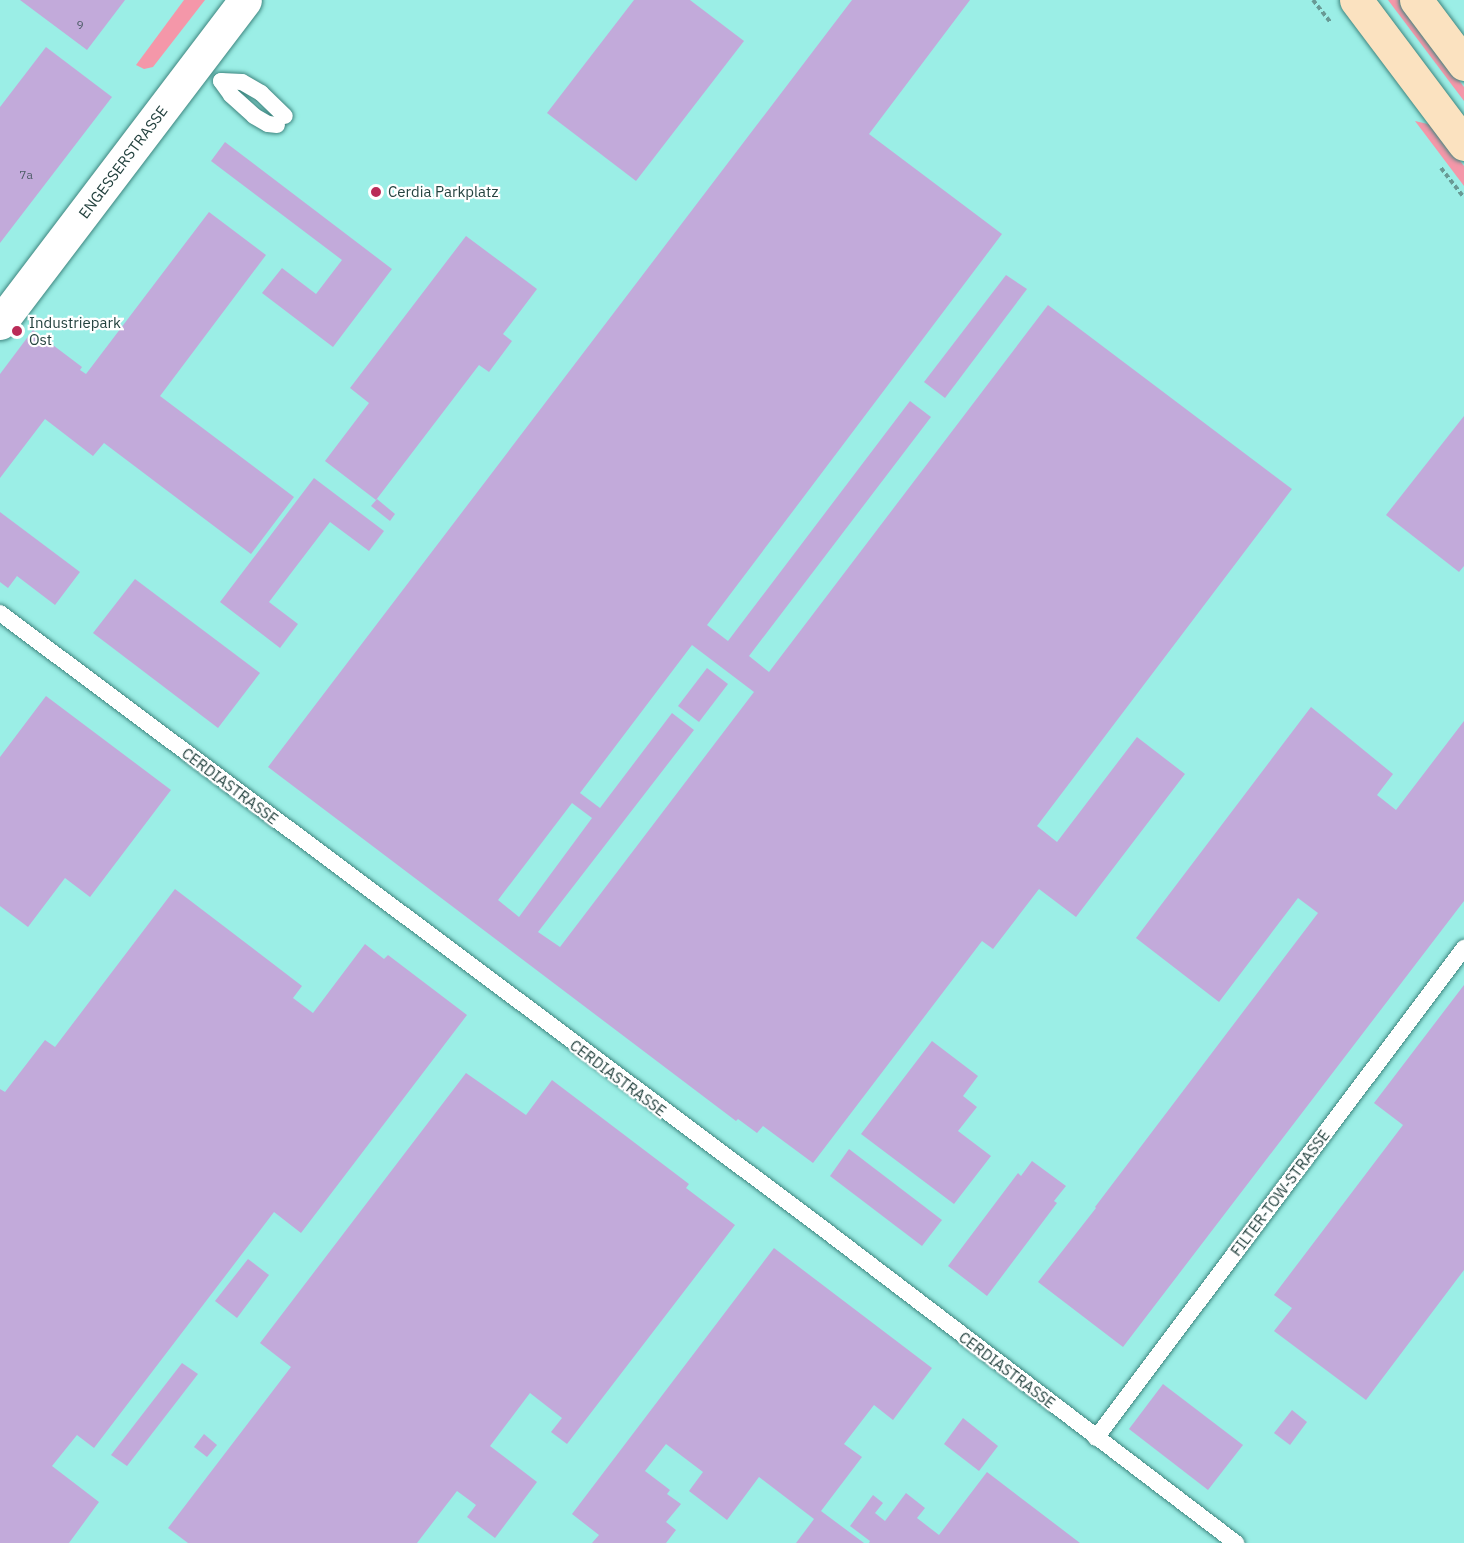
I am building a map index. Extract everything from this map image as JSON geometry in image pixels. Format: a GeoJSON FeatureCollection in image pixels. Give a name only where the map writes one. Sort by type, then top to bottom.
{"type":"FeatureCollection","features":[{"type":"Feature","properties":{"kind":"main road"},"geometry":{"type":"LineString","coordinates":[[1356,0],[1464,144]]}},
{"type":"Feature","properties":{"kind":"main road"},"geometry":{"type":"LineString","coordinates":[[1416,0],[1464,64]]}},
{"type":"Feature","properties":{"kind":"street","name":"ENGESSERSTRASSE"},"geometry":{"type":"LineString","coordinates":[[0,323],[245,0]]}},
{"type":"Feature","properties":{"kind":"lane","name":"CERDIASTRASSE"},"geometry":{"type":"LineString","coordinates":[[0,613],[821,1227],[1236,1543]]}},
{"type":"Feature","properties":{"kind":"lane","name":"FILTER-TOW-STRASSE"},"geometry":{"type":"LineString","coordinates":[[1096,1438],[1464,948]]}},
{"type":"Feature","properties":{"kind":"shaded area"},"geometry":{"type":"Polygon","coordinates":[[[0,0],[1464,0],[1464,1543],[0,1543],[0,0]]]}},
{"type":"Feature","properties":{"kind":"shaded area"},"geometry":{"type":"Polygon","coordinates":[[[184,0],[205,0],[153,67],[144,69],[136,65],[184,0]]]}},
{"type":"Feature","properties":{"kind":"shaded area"},"geometry":{"type":"Polygon","coordinates":[[[1388,0],[1400,0],[1464,87],[1464,101],[1388,0]]]}},
{"type":"Feature","properties":{"kind":"shaded area"},"geometry":{"type":"Polygon","coordinates":[[[1415,121],[1432,125],[1464,166],[1464,186],[1415,121]]]}},
{"type":"Feature","properties":{"kind":"building"},"geometry":{"type":"Polygon","coordinates":[[[20,0],[125,0],[87,50],[20,0]]]}},
{"type":"Feature","properties":{"kind":"building"},"geometry":{"type":"Polygon","coordinates":[[[634,0],[690,0],[744,41],[636,181],[547,113],[634,0]]]}},
{"type":"Feature","properties":{"kind":"building"},"geometry":{"type":"Polygon","coordinates":[[[852,0],[970,0],[869,134],[1002,234],[707,625],[728,641],[910,401],[931,417],[749,656],[769,672],[1048,305],[1292,489],[1037,826],[1057,842],[1137,737],[1185,774],[1076,917],[1039,889],[993,949],[982,941],[813,1163],[763,1126],[757,1133],[738,1119],[736,1121],[268,767],[852,0]],[[692,645],[580,793],[600,808],[672,713],[694,730],[538,932],[560,947],[754,692],[692,645]],[[572,803],[498,900],[519,917],[592,818],[572,803]]]}},
{"type":"Feature","properties":{"kind":"building"},"geometry":{"type":"Polygon","coordinates":[[[46,47],[112,97],[0,243],[0,107],[46,47]]]}},
{"type":"Feature","properties":{"kind":"building"},"geometry":{"type":"Polygon","coordinates":[[[225,142],[392,269],[333,347],[262,293],[282,268],[316,294],[342,260],[211,161],[225,142]]]}},
{"type":"Feature","properties":{"kind":"building"},"geometry":{"type":"Polygon","coordinates":[[[209,212],[266,255],[160,396],[294,497],[251,554],[104,443],[93,456],[45,419],[0,478],[0,374],[33,330],[82,367],[80,370],[86,374],[209,212]]]}},
{"type":"Feature","properties":{"kind":"building"},"geometry":{"type":"Polygon","coordinates":[[[466,236],[537,289],[503,334],[512,341],[489,372],[479,365],[376,500],[325,461],[369,403],[350,388],[466,236]]]}},
{"type":"Feature","properties":{"kind":"building"},"geometry":{"type":"Polygon","coordinates":[[[1006,275],[1027,289],[945,398],[924,382],[1006,275]]]}},
{"type":"Feature","properties":{"kind":"building"},"geometry":{"type":"Polygon","coordinates":[[[1464,416],[1464,566],[1459,572],[1386,515],[1464,416]]]}},
{"type":"Feature","properties":{"kind":"building"},"geometry":{"type":"Polygon","coordinates":[[[314,478],[384,531],[369,551],[330,522],[269,602],[298,624],[280,648],[220,602],[314,478]]]}},
{"type":"Feature","properties":{"kind":"building"},"geometry":{"type":"Polygon","coordinates":[[[377,499],[395,514],[390,521],[371,506],[377,499]]]}},
{"type":"Feature","properties":{"kind":"building"},"geometry":{"type":"Polygon","coordinates":[[[0,512],[80,572],[55,605],[17,576],[8,588],[0,582],[0,512]]]}},
{"type":"Feature","properties":{"kind":"building"},"geometry":{"type":"Polygon","coordinates":[[[135,579],[260,673],[218,728],[93,633],[135,579]]]}},
{"type":"Feature","properties":{"kind":"building"},"geometry":{"type":"Polygon","coordinates":[[[707,668],[728,684],[699,722],[678,706],[707,668]]]}},
{"type":"Feature","properties":{"kind":"building"},"geometry":{"type":"Polygon","coordinates":[[[46,696],[171,790],[90,897],[65,878],[28,927],[0,906],[0,757],[46,696]]]}},
{"type":"Feature","properties":{"kind":"building"},"geometry":{"type":"Polygon","coordinates":[[[1311,707],[1393,774],[1377,795],[1396,810],[1464,721],[1464,901],[1123,1347],[1038,1282],[1318,913],[1298,898],[1219,1002],[1136,938],[1311,707]]]}},
{"type":"Feature","properties":{"kind":"building"},"geometry":{"type":"Polygon","coordinates":[[[175,889],[302,986],[293,998],[313,1013],[365,944],[384,959],[388,955],[467,1015],[301,1233],[274,1212],[94,1448],[77,1435],[52,1466],[99,1502],[69,1543],[0,1543],[0,1089],[5,1092],[45,1040],[55,1047],[175,889]]]}},
{"type":"Feature","properties":{"kind":"building"},"geometry":{"type":"Polygon","coordinates":[[[1464,985],[1464,1270],[1366,1400],[1274,1331],[1292,1308],[1274,1295],[1403,1125],[1374,1103],[1464,985]]]}},
{"type":"Feature","properties":{"kind":"building"},"geometry":{"type":"Polygon","coordinates":[[[932,1041],[978,1076],[963,1096],[977,1107],[958,1131],[991,1156],[954,1204],[861,1134],[932,1041]]]}},
{"type":"Feature","properties":{"kind":"building"},"geometry":{"type":"Polygon","coordinates":[[[466,1073],[526,1115],[552,1080],[689,1184],[686,1188],[735,1225],[567,1444],[551,1432],[562,1418],[530,1393],[490,1446],[537,1482],[495,1538],[467,1517],[476,1505],[457,1491],[417,1543],[188,1543],[168,1528],[291,1367],[260,1343],[466,1073]]]}},
{"type":"Feature","properties":{"kind":"building"},"geometry":{"type":"Polygon","coordinates":[[[849,1149],[942,1220],[922,1246],[830,1176],[849,1149]]]}},
{"type":"Feature","properties":{"kind":"building"},"geometry":{"type":"Polygon","coordinates":[[[1032,1161],[1066,1186],[1054,1201],[1057,1203],[987,1296],[948,1266],[1018,1173],[1021,1176],[1032,1161]]]}},
{"type":"Feature","properties":{"kind":"building"},"geometry":{"type":"Polygon","coordinates":[[[774,1248],[932,1368],[893,1420],[874,1405],[844,1444],[862,1457],[821,1511],[864,1543],[796,1543],[814,1519],[759,1477],[727,1520],[689,1491],[703,1472],[666,1444],[645,1471],[670,1490],[667,1494],[681,1504],[666,1522],[676,1530],[666,1543],[592,1543],[599,1535],[572,1514],[774,1248]]]}},
{"type":"Feature","properties":{"kind":"building"},"geometry":{"type":"Polygon","coordinates":[[[248,1259],[269,1275],[237,1318],[215,1301],[248,1259]]]}},
{"type":"Feature","properties":{"kind":"building"},"geometry":{"type":"Polygon","coordinates":[[[182,1363],[198,1374],[127,1466],[111,1455],[182,1363]]]}},
{"type":"Feature","properties":{"kind":"building"},"geometry":{"type":"Polygon","coordinates":[[[1163,1384],[1243,1445],[1208,1490],[1129,1429],[1163,1384]]]}},
{"type":"Feature","properties":{"kind":"building"},"geometry":{"type":"Polygon","coordinates":[[[1292,1410],[1307,1422],[1290,1445],[1274,1433],[1292,1410]]]}},
{"type":"Feature","properties":{"kind":"building"},"geometry":{"type":"Polygon","coordinates":[[[963,1418],[998,1446],[979,1471],[944,1444],[963,1418]]]}},
{"type":"Feature","properties":{"kind":"building"},"geometry":{"type":"Polygon","coordinates":[[[204,1434],[217,1445],[207,1457],[194,1447],[204,1434]]]}},
{"type":"Feature","properties":{"kind":"building"},"geometry":{"type":"Polygon","coordinates":[[[987,1472],[1080,1543],[869,1543],[870,1541],[850,1526],[873,1495],[883,1503],[875,1513],[885,1521],[906,1493],[925,1508],[917,1518],[939,1535],[987,1472]]]}},
{"type":"Feature","properties":{"kind":"place","name":"Cerdia Parkplatz"},"geometry":{"type":"Point","coordinates":[376,192]}},
{"type":"Feature","properties":{"kind":"place","name":"Industriepark Ost"},"geometry":{"type":"Point","coordinates":[17,331]}}]}
